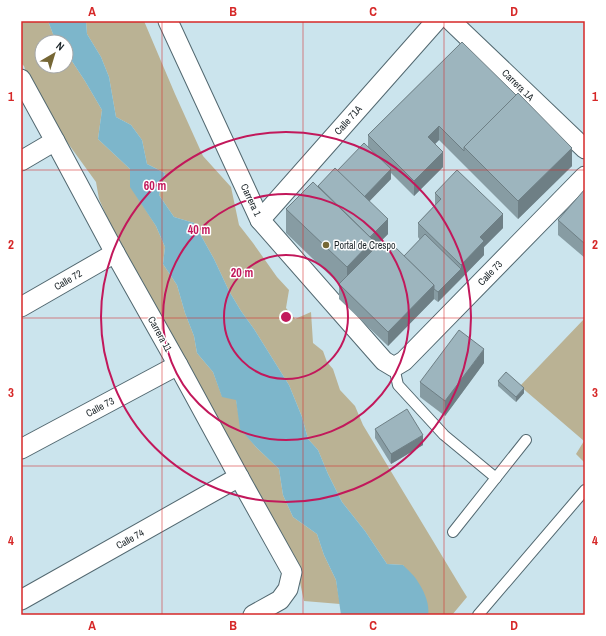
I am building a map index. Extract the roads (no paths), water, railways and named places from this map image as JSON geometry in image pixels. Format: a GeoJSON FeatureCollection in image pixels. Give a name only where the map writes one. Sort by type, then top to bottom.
{"type":"FeatureCollection","features":[{"type":"Feature","properties":{"kind":"street","name":"Carrera 1"},"geometry":{"type":"LineString","coordinates":[[168,21],[260,220],[384,361],[394,367]]}},
{"type":"Feature","properties":{"kind":"street","name":"Calle 71A"},"geometry":{"type":"LineString","coordinates":[[260,220],[436,21]]}},
{"type":"Feature","properties":{"kind":"street","name":"Carrera 1A"},"geometry":{"type":"LineString","coordinates":[[451,21],[585,149]]}},
{"type":"Feature","properties":{"kind":"street","name":"Carrera 11"},"geometry":{"type":"LineString","coordinates":[[21,79],[115,253],[292,572],[288,589],[280,600],[253,615]]}},
{"type":"Feature","properties":{"kind":"street"},"geometry":{"type":"LineString","coordinates":[[21,161],[55,141]]}},
{"type":"Feature","properties":{"kind":"street","name":"Calle 73"},"geometry":{"type":"LineString","coordinates":[[394,367],[404,361],[585,176]]}},
{"type":"Feature","properties":{"kind":"street","name":"Calle 72"},"geometry":{"type":"LineString","coordinates":[[21,306],[115,253]]}},
{"type":"Feature","properties":{"kind":"street","name":"Calle 73"},"geometry":{"type":"LineString","coordinates":[[21,449],[178,365]]}},
{"type":"Feature","properties":{"kind":"street","name":"Calle 74"},"geometry":{"type":"LineString","coordinates":[[21,600],[239,477]]}},
{"type":"Feature","properties":{"kind":"lane"},"geometry":{"type":"LineString","coordinates":[[394,367],[398,385],[439,430],[496,478]]}},
{"type":"Feature","properties":{"kind":"lane"},"geometry":{"type":"LineString","coordinates":[[453,532],[526,440]]}},
{"type":"Feature","properties":{"kind":"lane"},"geometry":{"type":"LineString","coordinates":[[478,615],[585,490]]}},
{"type":"Feature","properties":{"kind":"water"},"geometry":{"type":"Polygon","coordinates":[[[48,21],[86,21],[87,34],[101,57],[109,77],[116,117],[131,125],[142,140],[147,164],[165,173],[159,195],[174,217],[194,223],[214,259],[229,291],[289,385],[302,417],[308,439],[318,450],[342,502],[365,531],[387,564],[403,565],[415,578],[426,598],[428,615],[341,615],[336,580],[324,555],[317,534],[293,517],[283,495],[279,469],[240,429],[236,400],[222,397],[213,372],[197,353],[194,336],[185,313],[177,285],[163,264],[165,247],[156,226],[130,187],[130,169],[98,139],[102,110],[74,64],[74,34],[53,34],[48,21]]]}},
{"type":"Feature","properties":{"kind":"place","name":"Portal de Crespo"},"geometry":{"type":"Point","coordinates":[326,245]}}]}
